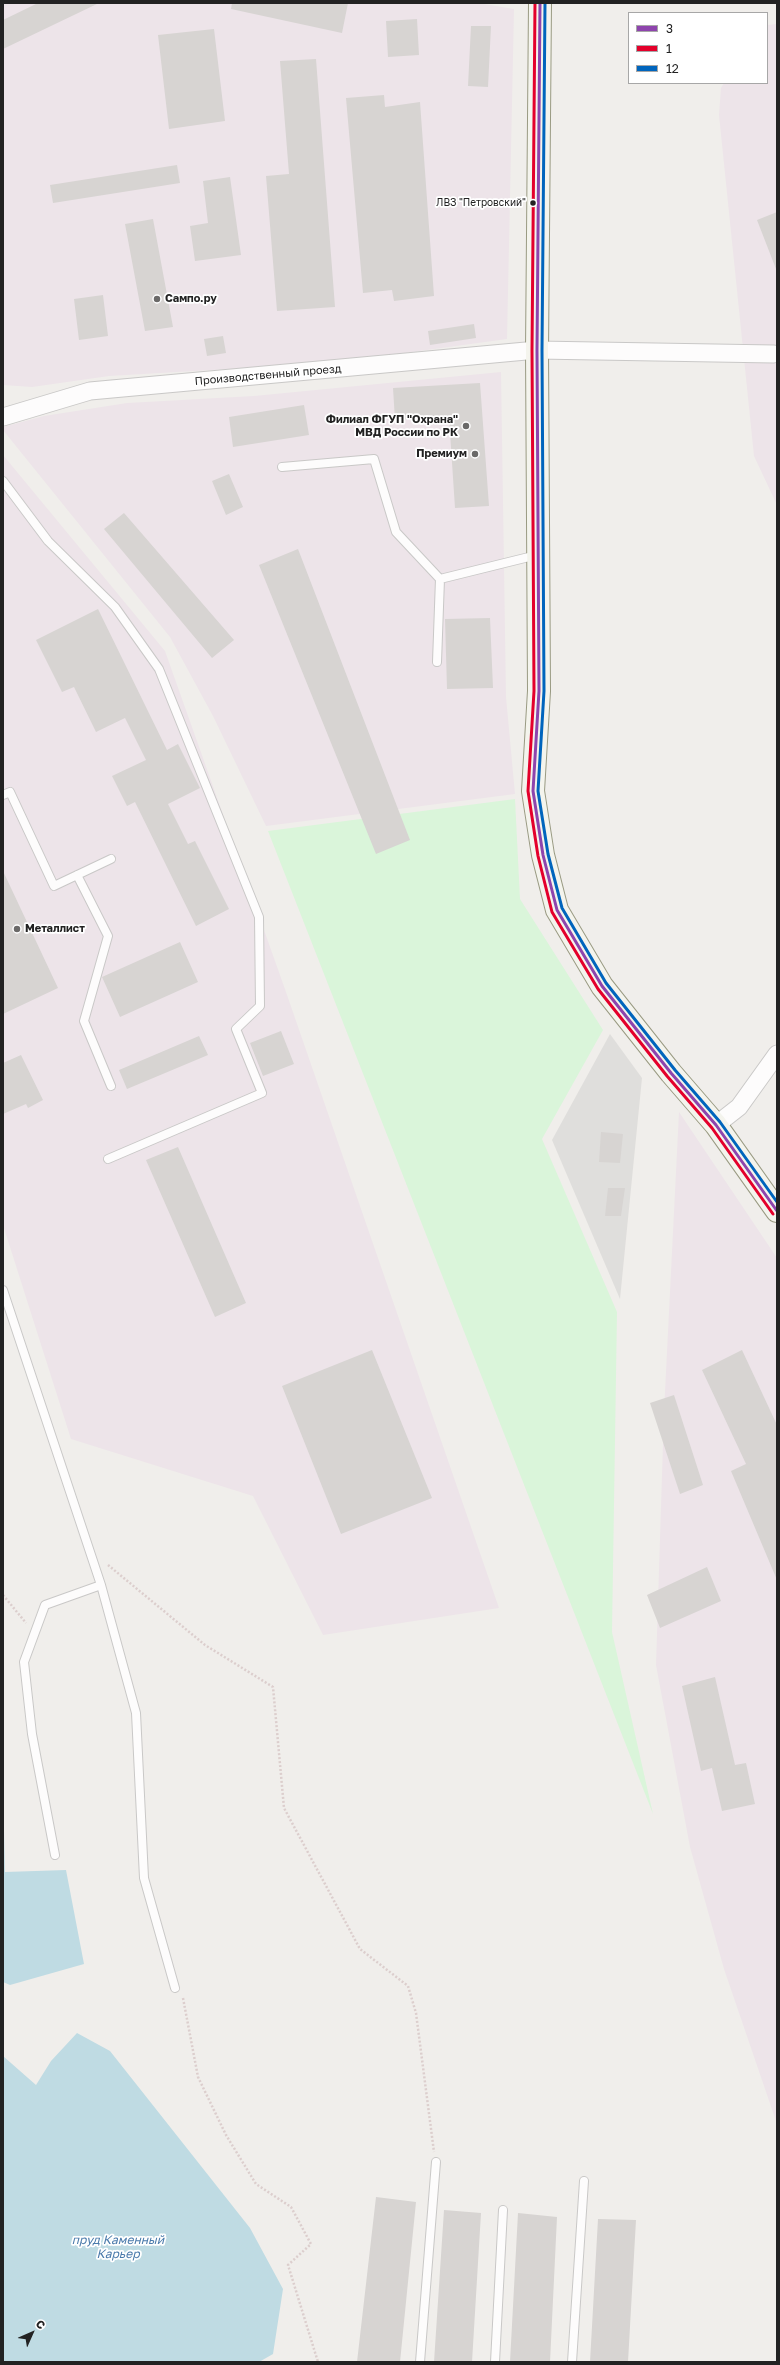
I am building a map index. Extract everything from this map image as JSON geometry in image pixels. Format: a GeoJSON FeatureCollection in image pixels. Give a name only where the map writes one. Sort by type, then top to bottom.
{"type":"FeatureCollection","features":[{"type":"Feature","properties":{"kind":"main road"},"geometry":{"type":"LineString","coordinates":[[540,3],[537,350],[537,555],[539,691],[533,791],[543,855],[557,910],[602,986],[658,1057],[716,1125]]}},
{"type":"Feature","properties":{"kind":"street","name":"Производственный проезд"},"geometry":{"type":"LineString","coordinates":[[3,416],[90,391],[537,350],[774,354]]}},
{"type":"Feature","properties":{"kind":"street"},"geometry":{"type":"LineString","coordinates":[[716,1125],[739,1107],[777,1054]]}},
{"type":"Feature","properties":{"kind":"lane"},"geometry":{"type":"LineString","coordinates":[[282,467],[374,459],[396,532],[440,579],[437,662]]}},
{"type":"Feature","properties":{"kind":"lane"},"geometry":{"type":"LineString","coordinates":[[3,481],[48,541],[115,607],[159,669],[259,917],[260,1006],[236,1029],[262,1093],[108,1159]]}},
{"type":"Feature","properties":{"kind":"lane"},"geometry":{"type":"LineString","coordinates":[[440,579],[537,555]]}},
{"type":"Feature","properties":{"kind":"lane"},"geometry":{"type":"LineString","coordinates":[[3,795],[10,792],[54,886],[111,860]]}},
{"type":"Feature","properties":{"kind":"lane"},"geometry":{"type":"LineString","coordinates":[[77,875],[108,936],[84,1021],[111,1086]]}},
{"type":"Feature","properties":{"kind":"lane"},"geometry":{"type":"LineString","coordinates":[[716,1125],[777,1211]]}},
{"type":"Feature","properties":{"kind":"lane"},"geometry":{"type":"LineString","coordinates":[[3,1290],[101,1585],[136,1713],[144,1878],[175,1988]]}},
{"type":"Feature","properties":{"kind":"lane"},"geometry":{"type":"LineString","coordinates":[[55,1854],[32,1734],[24,1662],[45,1605],[101,1585]]}},
{"type":"Feature","properties":{"kind":"lane"},"geometry":{"type":"LineString","coordinates":[[420,2362],[436,2162]]}},
{"type":"Feature","properties":{"kind":"lane"},"geometry":{"type":"LineString","coordinates":[[572,2362],[584,2181]]}},
{"type":"Feature","properties":{"kind":"lane"},"geometry":{"type":"LineString","coordinates":[[495,2362],[503,2210]]}},
{"type":"Feature","properties":{"kind":"path"},"geometry":{"type":"LineString","coordinates":[[89,1550],[205,1645],[273,1686],[284,1808],[360,1949],[408,1986],[416,2013],[436,2162]]}},
{"type":"Feature","properties":{"kind":"path"},"geometry":{"type":"LineString","coordinates":[[3,1595],[28,1626],[36,1629]]}},
{"type":"Feature","properties":{"kind":"path"},"geometry":{"type":"LineString","coordinates":[[175,1988],[183,1999],[198,2077],[226,2135],[256,2184],[292,2207],[311,2244],[288,2265],[318,2362]]}},
{"type":"Feature","properties":{"kind":"shaded area"},"geometry":{"type":"Polygon","coordinates":[[[3,3],[478,3],[514,9],[507,339],[332,363],[109,376],[32,387],[3,385],[3,3]]]}},
{"type":"Feature","properties":{"kind":"shaded area"},"geometry":{"type":"Polygon","coordinates":[[[777,24],[777,505],[754,456],[719,115],[721,88],[723,84],[768,84],[768,25],[777,24]]]}},
{"type":"Feature","properties":{"kind":"shaded area"},"geometry":{"type":"Polygon","coordinates":[[[501,372],[506,697],[515,794],[266,826],[213,716],[170,637],[3,430],[3,427],[44,416],[127,403],[254,396],[501,372]]]}},
{"type":"Feature","properties":{"kind":"shaded area"},"geometry":{"type":"Polygon","coordinates":[[[3,455],[165,651],[286,992],[499,1608],[323,1635],[253,1496],[71,1439],[3,1225],[3,455]]]}},
{"type":"Feature","properties":{"kind":"shaded area"},"geometry":{"type":"Polygon","coordinates":[[[610,1034],[642,1078],[620,1299],[552,1140],[610,1034]]]}},
{"type":"Feature","properties":{"kind":"shaded area"},"geometry":{"type":"Polygon","coordinates":[[[679,1112],[777,1258],[777,2124],[724,1969],[690,1847],[656,1665],[664,1412],[679,1112]]]}},
{"type":"Feature","properties":{"kind":"green space"},"geometry":{"type":"Polygon","coordinates":[[[515,799],[520,899],[603,1030],[542,1139],[617,1312],[612,1632],[653,1814],[268,831],[515,799]]]}},
{"type":"Feature","properties":{"kind":"water"},"geometry":{"type":"Polygon","coordinates":[[[3,1790],[5,1872],[66,1870],[84,1964],[10,1985],[3,1982],[3,1790]]]}},
{"type":"Feature","properties":{"kind":"water","name":"пруд Каменный Карьер"},"geometry":{"type":"Polygon","coordinates":[[[77,2033],[110,2051],[250,2228],[283,2289],[273,2354],[259,2362],[3,2362],[3,2056],[36,2085],[51,2061],[77,2033]]]}},
{"type":"Feature","properties":{"kind":"building"},"geometry":{"type":"Polygon","coordinates":[[[38,3],[99,3],[3,49],[3,20],[38,3]]]}},
{"type":"Feature","properties":{"kind":"building"},"geometry":{"type":"Polygon","coordinates":[[[232,3],[348,3],[342,33],[231,9],[232,3]]]}},
{"type":"Feature","properties":{"kind":"building"},"geometry":{"type":"Polygon","coordinates":[[[417,19],[419,55],[388,57],[386,21],[417,19]]]}},
{"type":"Feature","properties":{"kind":"building"},"geometry":{"type":"Polygon","coordinates":[[[471,26],[491,26],[488,87],[468,86],[471,26]]]}},
{"type":"Feature","properties":{"kind":"building"},"geometry":{"type":"Polygon","coordinates":[[[214,29],[225,121],[169,129],[158,35],[214,29]]]}},
{"type":"Feature","properties":{"kind":"building"},"geometry":{"type":"Polygon","coordinates":[[[316,59],[335,307],[277,311],[266,176],[289,174],[280,61],[316,59]]]}},
{"type":"Feature","properties":{"kind":"building"},"geometry":{"type":"Polygon","coordinates":[[[384,95],[385,107],[420,102],[434,296],[394,301],[392,290],[363,293],[346,98],[384,95]]]}},
{"type":"Feature","properties":{"kind":"building"},"geometry":{"type":"Polygon","coordinates":[[[177,165],[180,183],[53,203],[50,185],[177,165]]]}},
{"type":"Feature","properties":{"kind":"building"},"geometry":{"type":"Polygon","coordinates":[[[230,177],[241,255],[195,261],[190,226],[208,223],[203,181],[230,177]]]}},
{"type":"Feature","properties":{"kind":"building"},"geometry":{"type":"Polygon","coordinates":[[[777,212],[777,269],[776,269],[757,220],[777,212]]]}},
{"type":"Feature","properties":{"kind":"building"},"geometry":{"type":"Polygon","coordinates":[[[153,219],[173,327],[145,331],[125,224],[153,219]]]}},
{"type":"Feature","properties":{"kind":"building"},"geometry":{"type":"Polygon","coordinates":[[[103,295],[108,336],[79,340],[74,299],[103,295]]]}},
{"type":"Feature","properties":{"kind":"building"},"geometry":{"type":"Polygon","coordinates":[[[474,324],[476,338],[430,345],[428,331],[474,324]]]}},
{"type":"Feature","properties":{"kind":"building"},"geometry":{"type":"Polygon","coordinates":[[[223,336],[226,353],[207,356],[204,339],[223,336]]]}},
{"type":"Feature","properties":{"kind":"building"},"geometry":{"type":"Polygon","coordinates":[[[480,383],[489,506],[455,508],[449,417],[395,420],[393,388],[480,383]]]}},
{"type":"Feature","properties":{"kind":"building"},"geometry":{"type":"Polygon","coordinates":[[[304,405],[309,435],[233,447],[229,417],[304,405]]]}},
{"type":"Feature","properties":{"kind":"building"},"geometry":{"type":"Polygon","coordinates":[[[229,474],[243,507],[226,515],[212,481],[229,474]]]}},
{"type":"Feature","properties":{"kind":"building"},"geometry":{"type":"Polygon","coordinates":[[[124,513],[234,640],[212,658],[104,529],[124,513]]]}},
{"type":"Feature","properties":{"kind":"building"},"geometry":{"type":"Polygon","coordinates":[[[298,549],[410,840],[376,854],[259,565],[298,549]]]}},
{"type":"Feature","properties":{"kind":"building"},"geometry":{"type":"Polygon","coordinates":[[[98,609],[167,750],[178,744],[200,788],[168,804],[188,844],[195,841],[229,909],[196,926],[135,802],[127,806],[112,776],[146,760],[125,718],[96,732],[74,687],[62,692],[36,640],[98,609]]]}},
{"type":"Feature","properties":{"kind":"building"},"geometry":{"type":"Polygon","coordinates":[[[490,618],[493,688],[447,689],[445,619],[490,618]]]}},
{"type":"Feature","properties":{"kind":"building","name":"Металлист"},"geometry":{"type":"Polygon","coordinates":[[[3,871],[58,988],[3,1014],[3,871]]]}},
{"type":"Feature","properties":{"kind":"building"},"geometry":{"type":"Polygon","coordinates":[[[180,942],[198,982],[120,1017],[102,977],[180,942]]]}},
{"type":"Feature","properties":{"kind":"building"},"geometry":{"type":"Polygon","coordinates":[[[281,1031],[294,1064],[263,1076],[250,1043],[281,1031]]]}},
{"type":"Feature","properties":{"kind":"building"},"geometry":{"type":"Polygon","coordinates":[[[199,1036],[208,1055],[127,1089],[119,1070],[199,1036]]]}},
{"type":"Feature","properties":{"kind":"building"},"geometry":{"type":"Polygon","coordinates":[[[21,1055],[43,1100],[28,1108],[26,1104],[3,1114],[3,1063],[21,1055]]]}},
{"type":"Feature","properties":{"kind":"building"},"geometry":{"type":"Polygon","coordinates":[[[601,1132],[623,1134],[620,1163],[599,1162],[601,1132]]]}},
{"type":"Feature","properties":{"kind":"building"},"geometry":{"type":"Polygon","coordinates":[[[178,1147],[246,1303],[215,1317],[146,1160],[178,1147]]]}},
{"type":"Feature","properties":{"kind":"building"},"geometry":{"type":"Polygon","coordinates":[[[608,1188],[625,1188],[621,1216],[605,1216],[608,1188]]]}},
{"type":"Feature","properties":{"kind":"building"},"geometry":{"type":"Polygon","coordinates":[[[372,1350],[432,1498],[341,1534],[282,1386],[372,1350]]]}},
{"type":"Feature","properties":{"kind":"building"},"geometry":{"type":"Polygon","coordinates":[[[742,1350],[777,1425],[777,1580],[731,1471],[746,1464],[702,1370],[742,1350]]]}},
{"type":"Feature","properties":{"kind":"building"},"geometry":{"type":"Polygon","coordinates":[[[674,1395],[703,1485],[680,1494],[650,1403],[674,1395]]]}},
{"type":"Feature","properties":{"kind":"building"},"geometry":{"type":"Polygon","coordinates":[[[707,1567],[721,1601],[660,1628],[647,1595],[707,1567]]]}},
{"type":"Feature","properties":{"kind":"building"},"geometry":{"type":"Polygon","coordinates":[[[715,1677],[735,1765],[746,1763],[755,1804],[722,1811],[712,1768],[701,1771],[682,1686],[715,1677]]]}},
{"type":"Feature","properties":{"kind":"building"},"geometry":{"type":"Polygon","coordinates":[[[376,2197],[416,2202],[400,2362],[357,2362],[376,2197]]]}},
{"type":"Feature","properties":{"kind":"building"},"geometry":{"type":"Polygon","coordinates":[[[444,2210],[481,2213],[472,2362],[434,2362],[444,2210]]]}},
{"type":"Feature","properties":{"kind":"building"},"geometry":{"type":"Polygon","coordinates":[[[518,2213],[557,2217],[550,2362],[510,2362],[518,2213]]]}},
{"type":"Feature","properties":{"kind":"building"},"geometry":{"type":"Polygon","coordinates":[[[598,2219],[636,2220],[628,2362],[590,2362],[598,2219]]]}},
{"type":"Feature","properties":{"kind":"transit line","name":"1"},"geometry":{"type":"LineString","coordinates":[[535,3],[532,350],[534,691],[528,791],[538,856],[552,912],[598,989],[667,1076],[712,1128],[773,1214]]}},
{"type":"Feature","properties":{"kind":"transit line","name":"3"},"geometry":{"type":"LineString","coordinates":[[540,3],[537,350],[539,691],[533,791],[543,855],[557,910],[602,986],[671,1073],[716,1125],[777,1211]]}},
{"type":"Feature","properties":{"kind":"transit line","name":"12"},"geometry":{"type":"LineString","coordinates":[[545,3],[542,350],[544,691],[538,791],[548,854],[562,908],[606,983],[675,1070],[720,1122],[777,1202]]}},
{"type":"Feature","properties":{"kind":"place","name":"ЛВЗ \"Петровский\""},"geometry":{"type":"Point","coordinates":[533,203]}},
{"type":"Feature","properties":{"kind":"place","name":"Сампо.ру"},"geometry":{"type":"Point","coordinates":[157,299]}},
{"type":"Feature","properties":{"kind":"place","name":"Филиал ФГУП \"Охрана\" МВД России по РК"},"geometry":{"type":"Point","coordinates":[466,426]}},
{"type":"Feature","properties":{"kind":"place","name":"Премиум"},"geometry":{"type":"Point","coordinates":[475,454]}},
{"type":"Feature","properties":{"kind":"place","name":"Металлист"},"geometry":{"type":"Point","coordinates":[17,929]}}]}
